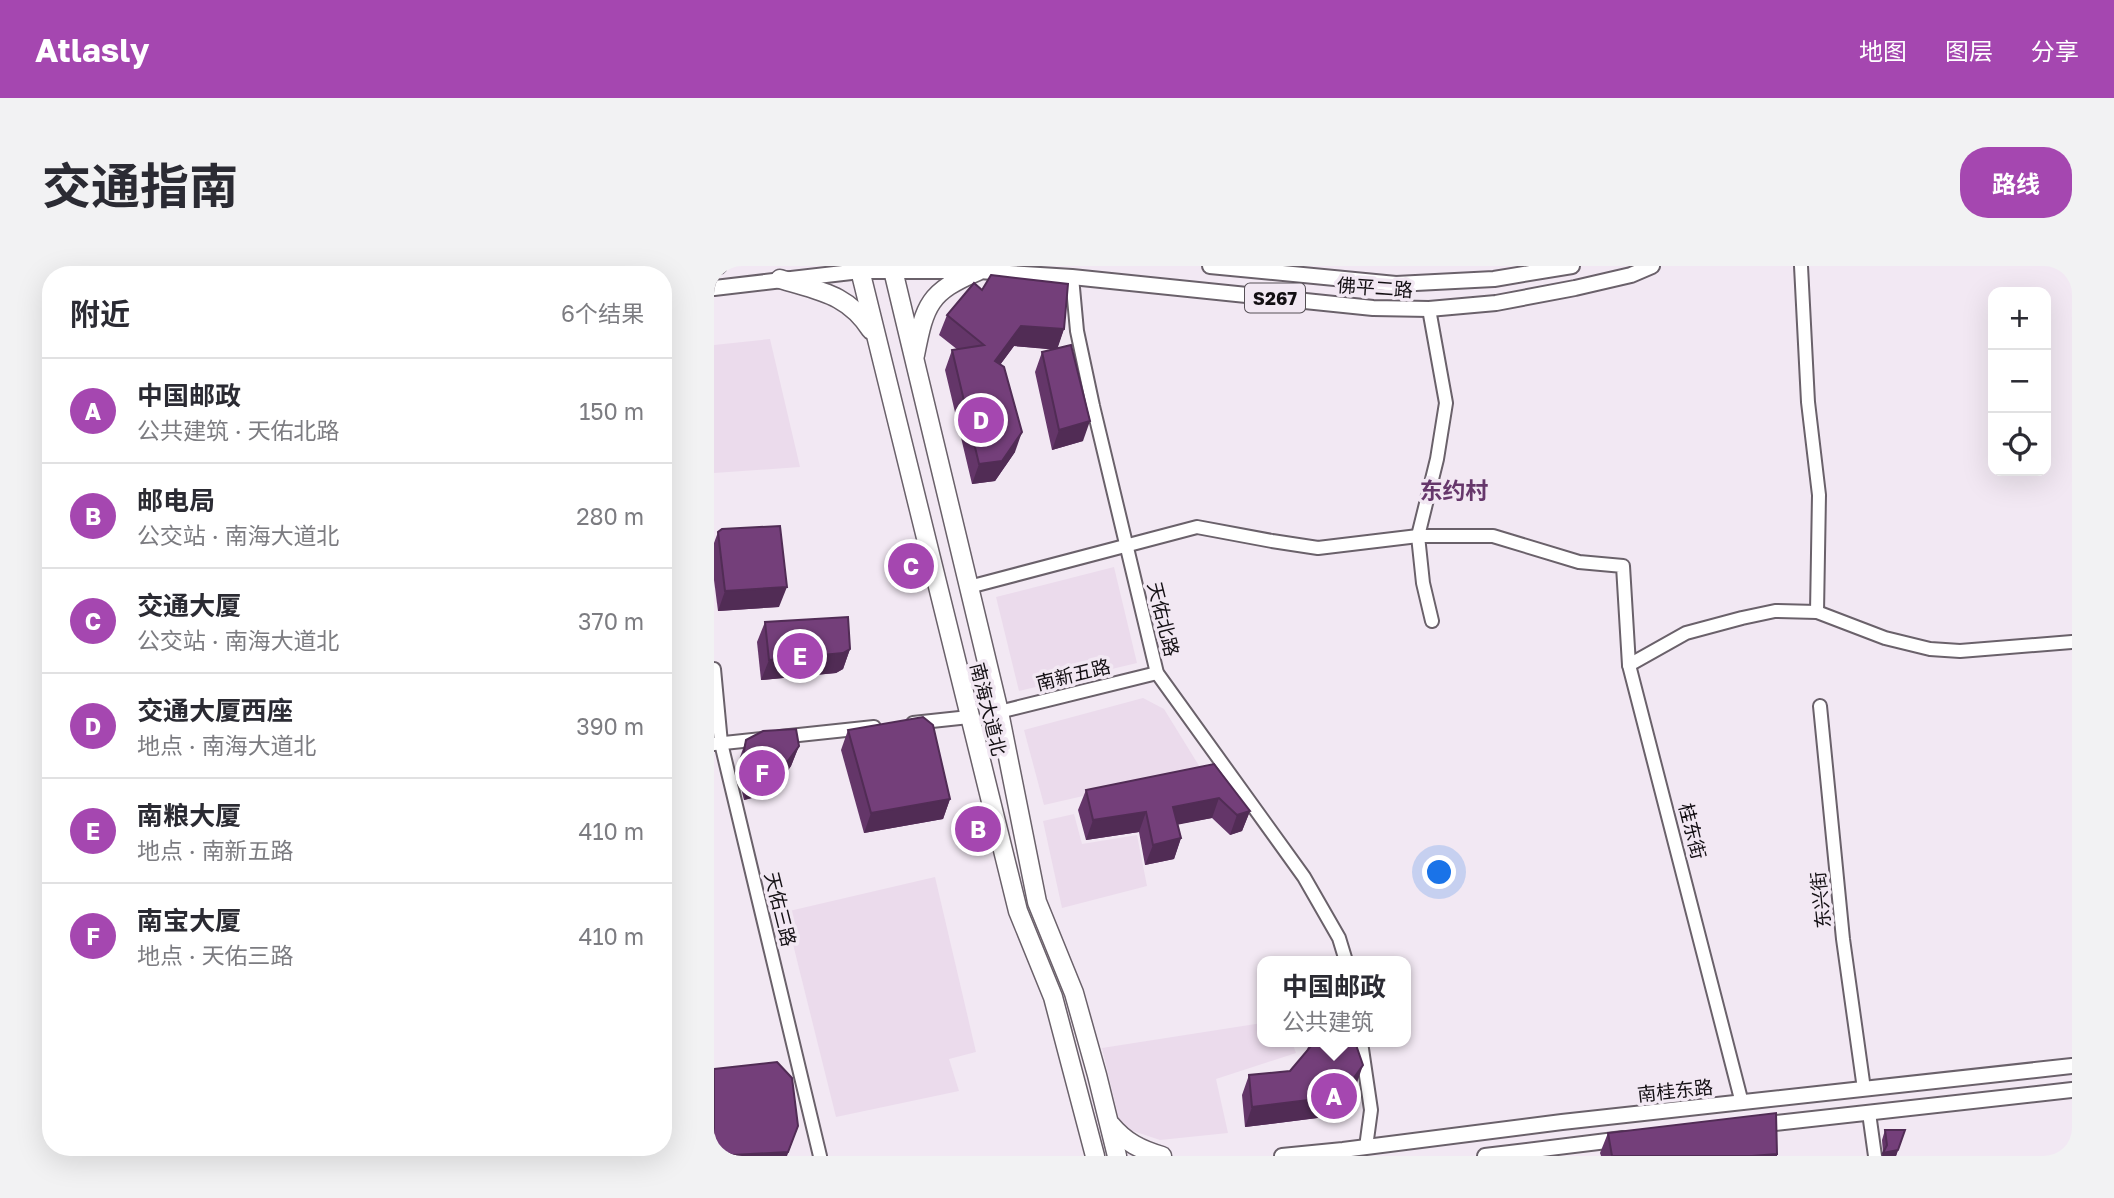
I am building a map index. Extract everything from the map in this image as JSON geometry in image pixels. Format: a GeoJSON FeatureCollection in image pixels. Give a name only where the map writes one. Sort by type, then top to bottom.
{"type":"FeatureCollection","features":[{"type":"Feature","properties":{"kind":"highway","name":"南海大道北"},"geometry":{"type":"LineString","coordinates":[[860,269],[1018,911],[1053,997],[1095,1156]]}},
{"type":"Feature","properties":{"kind":"highway","name":"南海大道北"},"geometry":{"type":"LineString","coordinates":[[892,269],[999,712],[1037,902],[1074,993],[1117,1156]]}},
{"type":"Feature","properties":{"kind":"highway"},"geometry":{"type":"LineString","coordinates":[[914,362],[928,306],[940,291],[954,281],[978,271]]}},
{"type":"Feature","properties":{"kind":"highway"},"geometry":{"type":"LineString","coordinates":[[780,279],[842,298],[862,315],[878,341]]}},
{"type":"Feature","properties":{"kind":"highway"},"geometry":{"type":"LineString","coordinates":[[1109,1122],[1122,1138],[1144,1151],[1162,1156]]}},
{"type":"Feature","properties":{"kind":"main road","name":"佛平二路"},"geometry":{"type":"LineString","coordinates":[[1210,266],[1396,284],[1494,279],[1572,266]]}},
{"type":"Feature","properties":{"kind":"main road","name":"佛平二路"},"geometry":{"type":"LineString","coordinates":[[714,288],[860,269],[978,271],[1072,277],[1373,308],[1429,309],[1496,303],[1535,296],[1632,275],[1653,266]]}},
{"type":"Feature","properties":{"kind":"main road","name":"南桂东路"},"geometry":{"type":"LineString","coordinates":[[1282,1156],[2072,1066]]}},
{"type":"Feature","properties":{"kind":"main road"},"geometry":{"type":"LineString","coordinates":[[1745,1126],[2072,1090]]}},
{"type":"Feature","properties":{"kind":"main road"},"geometry":{"type":"LineString","coordinates":[[1485,1156],[1566,1151],[1634,1138]]}},
{"type":"Feature","properties":{"kind":"street"},"geometry":{"type":"LineString","coordinates":[[1801,266],[1808,402],[1819,495],[1817,612]]}},
{"type":"Feature","properties":{"kind":"street","name":"天佑北路"},"geometry":{"type":"LineString","coordinates":[[1072,277],[1077,331],[1157,673],[1304,877],[1339,938],[1344,956]]}},
{"type":"Feature","properties":{"kind":"street"},"geometry":{"type":"LineString","coordinates":[[1429,309],[1446,403],[1437,459],[1418,536],[1423,583],[1432,621]]}},
{"type":"Feature","properties":{"kind":"street"},"geometry":{"type":"LineString","coordinates":[[969,587],[1197,527],[1318,548],[1418,536]]}},
{"type":"Feature","properties":{"kind":"street","name":"桂东街"},"geometry":{"type":"LineString","coordinates":[[1418,536],[1493,536],[1579,562],[1623,566],[1629,665],[1742,1102]]}},
{"type":"Feature","properties":{"kind":"street"},"geometry":{"type":"LineString","coordinates":[[1629,665],[1686,633],[1775,611],[1817,612],[1885,638],[1930,649],[1960,651],[2072,642]]}},
{"type":"Feature","properties":{"kind":"street","name":"天佑三路"},"geometry":{"type":"LineString","coordinates":[[714,669],[718,743],[820,1156]]}},
{"type":"Feature","properties":{"kind":"street","name":"南新五路"},"geometry":{"type":"LineString","coordinates":[[999,712],[1157,673]]}},
{"type":"Feature","properties":{"kind":"street","name":"东兴街"},"geometry":{"type":"LineString","coordinates":[[1820,706],[1843,939],[1864,1089]]}},
{"type":"Feature","properties":{"kind":"street"},"geometry":{"type":"LineString","coordinates":[[900,724],[969,717]]}},
{"type":"Feature","properties":{"kind":"street"},"geometry":{"type":"LineString","coordinates":[[718,743],[886,726]]}},
{"type":"Feature","properties":{"kind":"street"},"geometry":{"type":"LineString","coordinates":[[1362,1047],[1371,1110],[1366,1147]]}},
{"type":"Feature","properties":{"kind":"street"},"geometry":{"type":"LineString","coordinates":[[1869,1113],[1875,1156]]}},
{"type":"Feature","properties":{"kind":"shaded area"},"geometry":{"type":"Polygon","coordinates":[[[770,339],[800,467],[714,473],[714,345],[770,339]]]}},
{"type":"Feature","properties":{"kind":"shaded area"},"geometry":{"type":"Polygon","coordinates":[[[1114,567],[1137,663],[1019,691],[996,597],[1114,567]]]}},
{"type":"Feature","properties":{"kind":"shaded area"},"geometry":{"type":"Polygon","coordinates":[[[1143,698],[1164,709],[1201,769],[1044,805],[1024,730],[1143,698]]]}},
{"type":"Feature","properties":{"kind":"shaded area"},"geometry":{"type":"Polygon","coordinates":[[[1074,814],[1082,844],[1137,835],[1147,886],[1062,908],[1043,821],[1074,814]]]}},
{"type":"Feature","properties":{"kind":"shaded area"},"geometry":{"type":"Polygon","coordinates":[[[935,877],[976,1052],[949,1059],[959,1091],[836,1117],[785,912],[935,877]]]}},
{"type":"Feature","properties":{"kind":"shaded area"},"geometry":{"type":"Polygon","coordinates":[[[1257,1024],[1257,1047],[1294,1047],[1296,1053],[1216,1079],[1228,1133],[1160,1140],[1130,1130],[1119,1120],[1102,1048],[1257,1024]]]}},
{"type":"Feature","properties":{"kind":"building"},"geometry":{"type":"Polygon","coordinates":[[[991,275],[1068,284],[1064,329],[1021,326],[995,361],[1004,367],[1022,432],[1002,461],[979,464],[952,350],[984,345],[947,315],[974,283],[982,290],[991,275]]]}},
{"type":"Feature","properties":{"kind":"building"},"geometry":{"type":"Polygon","coordinates":[[[1071,345],[1090,421],[1059,430],[1042,352],[1071,345]]]}},
{"type":"Feature","properties":{"kind":"building"},"geometry":{"type":"Polygon","coordinates":[[[780,526],[787,587],[725,591],[718,532],[722,529],[780,526]]]}},
{"type":"Feature","properties":{"kind":"building"},"geometry":{"type":"Polygon","coordinates":[[[848,617],[850,649],[843,653],[769,660],[765,622],[848,617]]]}},
{"type":"Feature","properties":{"kind":"building"},"geometry":{"type":"Polygon","coordinates":[[[923,717],[933,725],[950,799],[871,813],[848,730],[923,717]]]}},
{"type":"Feature","properties":{"kind":"building"},"geometry":{"type":"Polygon","coordinates":[[[796,729],[799,746],[779,773],[751,780],[744,751],[746,740],[763,731],[796,729]]]}},
{"type":"Feature","properties":{"kind":"building"},"geometry":{"type":"Polygon","coordinates":[[[1214,764],[1250,811],[1237,815],[1219,798],[1173,807],[1181,838],[1153,845],[1146,812],[1093,820],[1086,790],[1214,764]]]}},
{"type":"Feature","properties":{"kind":"building"},"geometry":{"type":"Polygon","coordinates":[[[1310,1047],[1357,1047],[1363,1065],[1341,1096],[1252,1107],[1249,1075],[1290,1071],[1310,1047]]]}},
{"type":"Feature","properties":{"kind":"building"},"geometry":{"type":"Polygon","coordinates":[[[777,1062],[792,1078],[798,1126],[788,1152],[714,1156],[714,1069],[777,1062]]]}},
{"type":"Feature","properties":{"kind":"building"},"geometry":{"type":"Polygon","coordinates":[[[1776,1113],[1777,1154],[1612,1156],[1608,1133],[1776,1113]]]}},
{"type":"Feature","properties":{"kind":"building"},"geometry":{"type":"Polygon","coordinates":[[[1885,1130],[1905,1130],[1898,1150],[1883,1153],[1887,1145],[1885,1130]]]}},
{"type":"Feature","properties":{"kind":"place","name":"交通大厦西座"},"geometry":{"type":"Point","coordinates":[981,420]}},
{"type":"Feature","properties":{"kind":"place","name":"交通大厦"},"geometry":{"type":"Point","coordinates":[911,566]}},
{"type":"Feature","properties":{"kind":"place","name":"南粮大厦"},"geometry":{"type":"Point","coordinates":[800,656]}},
{"type":"Feature","properties":{"kind":"place","name":"南宝大厦"},"geometry":{"type":"Point","coordinates":[762,773]}},
{"type":"Feature","properties":{"kind":"place","name":"邮电局"},"geometry":{"type":"Point","coordinates":[978,829]}},
{"type":"Feature","properties":{"kind":"place","name":"中国邮政"},"geometry":{"type":"Point","coordinates":[1334,1096]}},
{"type":"Feature","properties":{"kind":"district","name":"东约村"},"geometry":{"type":"Point","coordinates":[1454,490]}}]}
